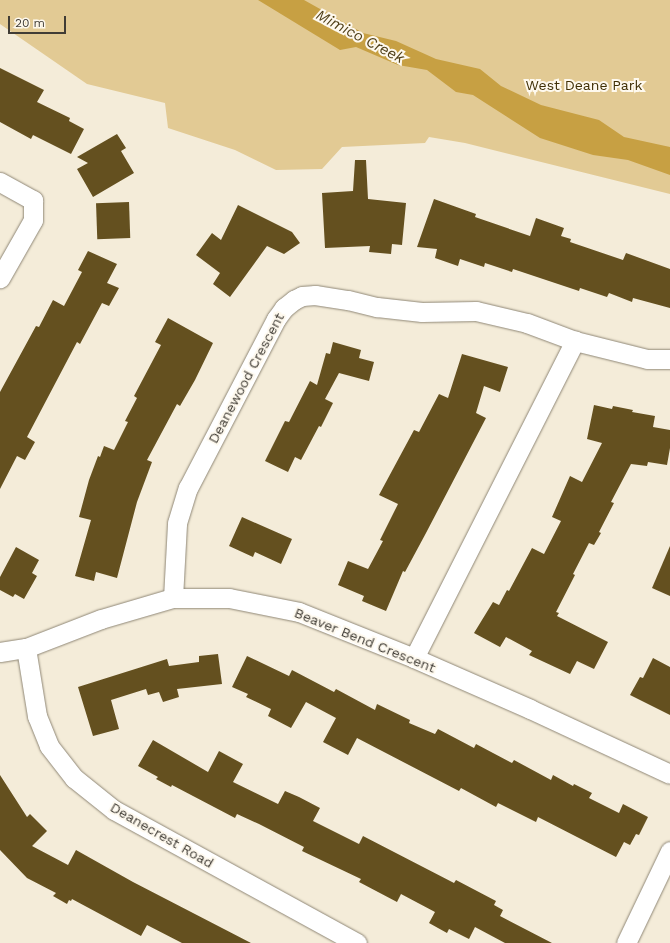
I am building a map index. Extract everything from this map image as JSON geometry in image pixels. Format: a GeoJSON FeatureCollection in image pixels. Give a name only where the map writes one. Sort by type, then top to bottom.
{"type":"FeatureCollection","features":[{"type":"Feature","properties":{"kind":"street"},"geometry":{"type":"LineString","coordinates":[[0,182],[33,200],[33,220],[0,278]]}},
{"type":"Feature","properties":{"kind":"street","name":"Deanewood Crescent"},"geometry":{"type":"LineString","coordinates":[[173,598],[177,523],[188,488],[276,319],[284,308],[302,296],[315,295],[348,300],[377,307],[422,312],[476,311],[527,323],[575,341],[647,359],[670,359]]}},
{"type":"Feature","properties":{"kind":"street"},"geometry":{"type":"LineString","coordinates":[[414,658],[575,341]]}},
{"type":"Feature","properties":{"kind":"street","name":"Beaver Bend Crescent"},"geometry":{"type":"LineString","coordinates":[[0,652],[26,648],[101,619],[173,598],[230,598],[299,612],[414,658],[530,709],[670,774]]}},
{"type":"Feature","properties":{"kind":"street","name":"Deanecrest Road"},"geometry":{"type":"LineString","coordinates":[[26,648],[37,716],[49,746],[74,778],[114,810],[357,943]]}},
{"type":"Feature","properties":{"kind":"street"},"geometry":{"type":"LineString","coordinates":[[626,943],[670,851]]}},
{"type":"Feature","properties":{"kind":"green space","name":"West Deane Park"},"geometry":{"type":"Polygon","coordinates":[[[0,0],[670,0],[670,194],[465,143],[429,137],[425,143],[342,147],[322,169],[276,170],[235,150],[168,128],[165,103],[87,84],[0,24],[0,0]]]}},
{"type":"Feature","properties":{"kind":"water","name":"Mimico Creek"},"geometry":{"type":"Polygon","coordinates":[[[258,0],[304,0],[363,33],[396,41],[436,59],[480,69],[501,86],[541,105],[599,120],[624,137],[670,147],[670,175],[628,160],[593,155],[540,138],[473,95],[456,92],[427,70],[398,65],[356,47],[340,50],[258,0]]]}},
{"type":"Feature","properties":{"kind":"building"},"geometry":{"type":"Polygon","coordinates":[[[0,68],[44,90],[37,102],[70,118],[69,121],[84,129],[71,154],[33,135],[31,139],[0,122],[0,68]]]}},
{"type":"Feature","properties":{"kind":"building"},"geometry":{"type":"Polygon","coordinates":[[[117,134],[126,148],[121,151],[134,173],[93,197],[77,169],[88,163],[77,157],[117,134]]]}},
{"type":"Feature","properties":{"kind":"building"},"geometry":{"type":"Polygon","coordinates":[[[355,160],[366,160],[368,199],[406,203],[402,245],[392,244],[391,254],[369,252],[370,246],[325,248],[322,193],[353,191],[355,160]]]}},
{"type":"Feature","properties":{"kind":"building"},"geometry":{"type":"Polygon","coordinates":[[[434,199],[476,214],[475,217],[530,236],[536,218],[564,228],[561,236],[571,239],[570,242],[623,260],[626,253],[670,269],[670,308],[633,298],[632,302],[609,293],[607,297],[580,288],[579,291],[513,269],[512,272],[485,263],[484,267],[460,259],[458,266],[435,258],[437,249],[417,247],[434,199]]]}},
{"type":"Feature","properties":{"kind":"building"},"geometry":{"type":"Polygon","coordinates":[[[129,202],[130,238],[97,239],[96,203],[129,202]]]}},
{"type":"Feature","properties":{"kind":"building"},"geometry":{"type":"Polygon","coordinates":[[[238,205],[292,232],[300,243],[284,254],[267,246],[230,297],[213,284],[220,273],[196,255],[212,233],[221,240],[238,205]]]}},
{"type":"Feature","properties":{"kind":"building"},"geometry":{"type":"Polygon","coordinates":[[[88,251],[117,264],[107,283],[119,288],[109,306],[102,303],[80,344],[77,342],[27,437],[35,442],[25,460],[17,456],[0,489],[0,392],[36,326],[39,327],[53,300],[64,306],[82,272],[78,270],[88,251]]]}},
{"type":"Feature","properties":{"kind":"building"},"geometry":{"type":"Polygon","coordinates":[[[168,318],[213,343],[195,380],[180,406],[177,404],[147,460],[152,462],[137,502],[117,578],[96,572],[94,581],[75,576],[91,520],[79,517],[89,480],[98,456],[100,457],[104,446],[114,450],[128,422],[125,421],[137,398],[134,396],[161,345],[155,342],[168,318]]]}},
{"type":"Feature","properties":{"kind":"building"},"geometry":{"type":"Polygon","coordinates":[[[333,342],[361,350],[359,358],[374,362],[369,381],[339,373],[325,399],[333,403],[321,427],[319,426],[301,460],[295,457],[288,472],[265,461],[285,421],[289,422],[310,381],[317,385],[326,353],[330,354],[333,342]]]}},
{"type":"Feature","properties":{"kind":"building"},"geometry":{"type":"Polygon","coordinates":[[[462,354],[508,367],[500,392],[484,386],[476,413],[486,418],[405,572],[403,571],[386,611],[362,601],[364,596],[338,585],[348,561],[368,569],[383,541],[380,540],[398,504],[379,495],[414,430],[419,432],[439,394],[448,398],[462,354]]]}},
{"type":"Feature","properties":{"kind":"building"},"geometry":{"type":"Polygon","coordinates":[[[594,405],[612,409],[613,406],[633,410],[632,412],[655,416],[653,427],[670,430],[670,448],[667,465],[648,462],[647,466],[631,464],[611,502],[614,503],[599,532],[601,533],[594,545],[589,543],[556,612],[559,613],[557,616],[608,642],[594,669],[577,661],[570,674],[529,655],[532,651],[506,637],[500,647],[474,633],[493,602],[499,605],[507,590],[509,591],[532,548],[544,554],[561,521],[552,517],[570,476],[582,482],[602,443],[587,439],[594,405]]]}},
{"type":"Feature","properties":{"kind":"building"},"geometry":{"type":"Polygon","coordinates":[[[242,517],[292,539],[281,564],[255,552],[253,557],[229,546],[242,517]]]}},
{"type":"Feature","properties":{"kind":"building"},"geometry":{"type":"Polygon","coordinates":[[[670,546],[670,596],[652,588],[670,546]]]}},
{"type":"Feature","properties":{"kind":"building"},"geometry":{"type":"Polygon","coordinates":[[[16,547],[39,560],[32,573],[37,576],[24,599],[15,594],[13,597],[0,590],[0,577],[16,547]]]}},
{"type":"Feature","properties":{"kind":"building"},"geometry":{"type":"Polygon","coordinates":[[[218,654],[222,684],[177,689],[179,697],[163,702],[159,692],[148,695],[146,689],[111,700],[119,729],[93,736],[78,687],[167,659],[169,666],[199,662],[199,656],[218,654]]]}},
{"type":"Feature","properties":{"kind":"building"},"geometry":{"type":"Polygon","coordinates":[[[247,656],[289,676],[292,670],[334,692],[336,689],[375,710],[377,704],[410,720],[409,723],[435,734],[438,729],[474,748],[476,744],[512,763],[514,760],[551,780],[553,775],[573,786],[574,784],[592,793],[589,798],[619,813],[623,804],[648,817],[639,835],[636,834],[630,845],[624,842],[616,857],[538,817],[536,822],[498,803],[496,807],[461,788],[459,791],[357,738],[348,755],[323,742],[336,718],[306,702],[291,728],[268,716],[271,709],[246,697],[248,694],[232,687],[247,656]]]}},
{"type":"Feature","properties":{"kind":"building"},"geometry":{"type":"Polygon","coordinates":[[[653,658],[670,667],[670,715],[630,695],[640,677],[643,678],[653,658]]]}},
{"type":"Feature","properties":{"kind":"building"},"geometry":{"type":"Polygon","coordinates":[[[153,740],[208,772],[219,751],[243,764],[233,782],[278,804],[285,791],[299,797],[320,808],[313,821],[359,844],[363,836],[454,883],[456,880],[496,901],[494,905],[503,910],[500,916],[552,943],[505,943],[475,927],[469,939],[449,929],[447,933],[429,923],[435,912],[401,894],[397,902],[359,882],[361,879],[302,851],[304,847],[259,824],[237,814],[235,818],[172,785],[171,787],[156,779],[158,777],[138,766],[153,740]]]}},
{"type":"Feature","properties":{"kind":"building"},"geometry":{"type":"Polygon","coordinates":[[[0,775],[27,817],[30,814],[47,831],[32,846],[68,865],[76,850],[133,882],[251,943],[182,943],[147,925],[141,936],[72,899],[71,901],[69,900],[67,904],[53,896],[56,893],[27,878],[0,850],[0,775]]]}}]}
